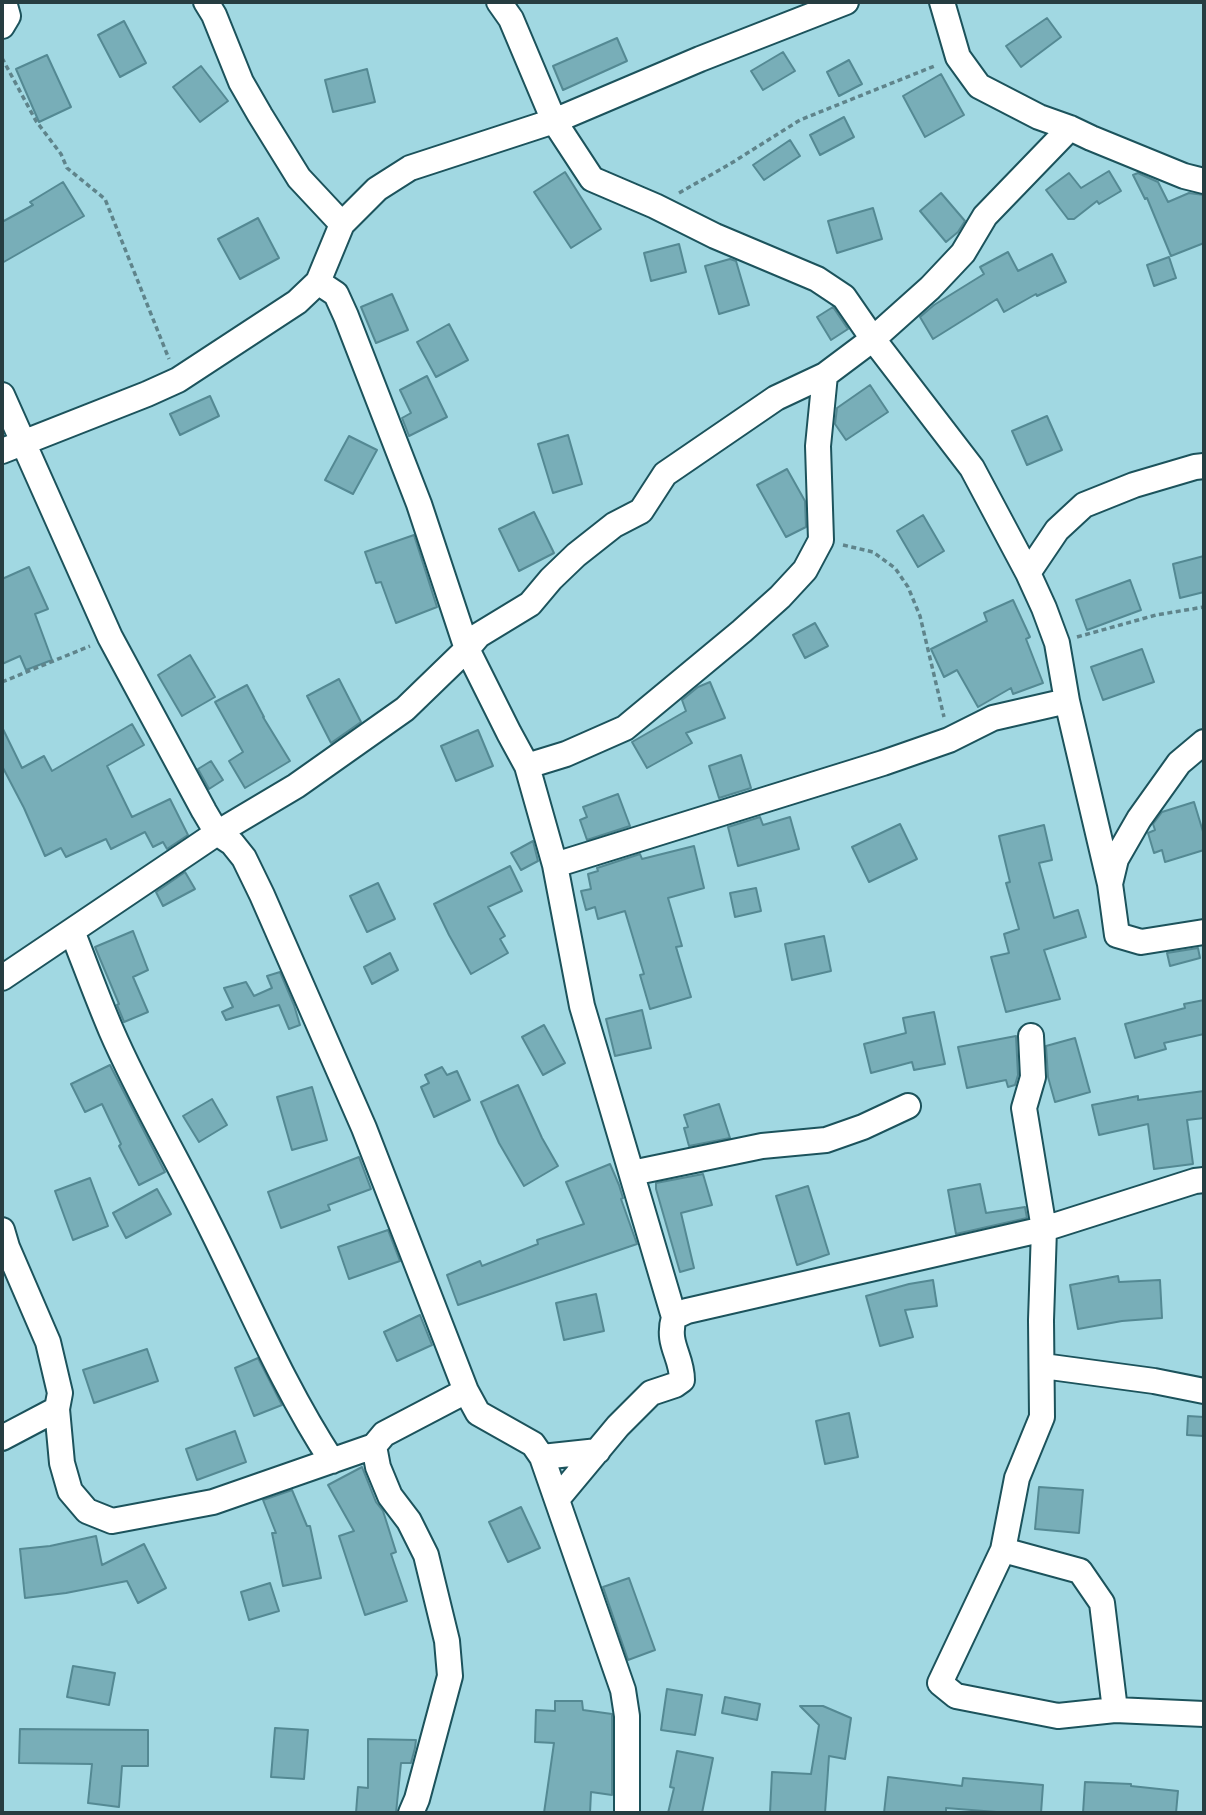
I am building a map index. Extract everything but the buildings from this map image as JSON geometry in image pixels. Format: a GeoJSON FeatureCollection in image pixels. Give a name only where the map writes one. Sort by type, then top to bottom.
{"type":"FeatureCollection","features":[{"type":"Feature","properties":{"kind":"street"},"geometry":{"type":"LineString","coordinates":[[2,26],[8,16],[4,2]]}},
{"type":"Feature","properties":{"kind":"street"},"geometry":{"type":"LineString","coordinates":[[206,2],[214,15],[241,82],[260,115],[299,178],[342,224]]}},
{"type":"Feature","properties":{"kind":"street"},"geometry":{"type":"LineString","coordinates":[[499,2],[511,19],[554,121],[592,178],[715,236],[817,279],[844,297],[972,468],[1044,608],[1057,643],[1067,701],[1110,884],[1117,935],[1141,942],[1204,932]]}},
{"type":"Feature","properties":{"kind":"street"},"geometry":{"type":"LineString","coordinates":[[12,448],[178,380],[297,302],[318,282],[342,224],[377,189],[410,168],[554,121],[700,59],[846,2]]}},
{"type":"Feature","properties":{"kind":"street"},"geometry":{"type":"LineString","coordinates":[[942,2],[958,57],[979,86],[1040,117],[1184,176],[1204,181]]}},
{"type":"Feature","properties":{"kind":"street"},"geometry":{"type":"LineString","coordinates":[[2,978],[217,833],[296,786],[405,709],[479,635],[530,604],[576,555],[614,525],[641,511],[665,474],[776,398],[825,374],[873,339],[930,288],[963,253],[985,216],[1070,128]]}},
{"type":"Feature","properties":{"kind":"street"},"geometry":{"type":"LineString","coordinates":[[318,282],[336,295],[346,316],[419,504],[467,649],[527,765],[555,865],[582,1006],[674,1317],[670,1330],[671,1342],[682,1380],[651,1393],[618,1426],[558,1498]]}},
{"type":"Feature","properties":{"kind":"street"},"geometry":{"type":"LineString","coordinates":[[527,765],[566,754],[625,728],[742,631],[805,570],[821,540],[818,446],[825,374]]}},
{"type":"Feature","properties":{"kind":"street"},"geometry":{"type":"LineString","coordinates":[[2,395],[12,448],[110,637],[217,833],[232,843],[244,858],[262,895],[364,1128],[466,1391],[478,1413],[533,1444],[542,1457],[623,1689],[627,1716],[627,1813]]}},
{"type":"Feature","properties":{"kind":"street"},"geometry":{"type":"LineString","coordinates":[[1028,573],[1057,530],[1084,505],[1134,485],[1204,466]]}},
{"type":"Feature","properties":{"kind":"street"},"geometry":{"type":"LineString","coordinates":[[555,865],[870,767],[949,740],[993,718],[1067,701]]}},
{"type":"Feature","properties":{"kind":"street"},"geometry":{"type":"LineString","coordinates":[[1110,884],[1116,859],[1139,819],[1179,763],[1204,742]]}},
{"type":"Feature","properties":{"kind":"street"},"geometry":{"type":"LineString","coordinates":[[72,931],[111,1030],[138,1086],[208,1221],[267,1346],[308,1424],[332,1461]]}},
{"type":"Feature","properties":{"kind":"street"},"geometry":{"type":"LineString","coordinates":[[1031,1036],[1033,1077],[1024,1108],[1044,1229],[1042,1417],[1017,1478],[1003,1550],[940,1683],[956,1696],[1058,1716],[1115,1710],[1204,1714]]}},
{"type":"Feature","properties":{"kind":"street"},"geometry":{"type":"LineString","coordinates":[[632,1173],[762,1146],[826,1140],[863,1127],[908,1106]]}},
{"type":"Feature","properties":{"kind":"street"},"geometry":{"type":"LineString","coordinates":[[674,1317],[687,1311],[1044,1229],[1204,1180]]}},
{"type":"Feature","properties":{"kind":"street"},"geometry":{"type":"LineString","coordinates":[[2,1230],[47,1342],[60,1393],[57,1409],[62,1463],[70,1491],[87,1511],[112,1521],[213,1503],[373,1446],[384,1434],[466,1391]]}},
{"type":"Feature","properties":{"kind":"street"},"geometry":{"type":"LineString","coordinates":[[1042,1366],[1154,1381],[1204,1391]]}},
{"type":"Feature","properties":{"kind":"street"},"geometry":{"type":"LineString","coordinates":[[2,1438],[57,1409]]}},
{"type":"Feature","properties":{"kind":"street"},"geometry":{"type":"LineString","coordinates":[[373,1446],[390,1496],[409,1521],[426,1555],[447,1641],[450,1676],[411,1813]]}},
{"type":"Feature","properties":{"kind":"street"},"geometry":{"type":"LineString","coordinates":[[542,1457],[598,1451]]}},
{"type":"Feature","properties":{"kind":"street"},"geometry":{"type":"LineString","coordinates":[[1003,1550],[1080,1571],[1102,1603],[1115,1710]]}},
{"type":"Feature","properties":{"kind":"path"},"geometry":{"type":"LineString","coordinates":[[655,206],[730,164],[800,120],[958,57]]}},
{"type":"Feature","properties":{"kind":"path"},"geometry":{"type":"LineString","coordinates":[[2,58],[36,121],[61,154],[67,169],[105,199],[178,380]]}},
{"type":"Feature","properties":{"kind":"path"},"geometry":{"type":"LineString","coordinates":[[821,540],[873,552],[895,568],[908,587],[920,616],[949,740]]}},
{"type":"Feature","properties":{"kind":"path"},"geometry":{"type":"LineString","coordinates":[[1057,643],[1156,615],[1204,607]]}},
{"type":"Feature","properties":{"kind":"path"},"geometry":{"type":"LineString","coordinates":[[2,682],[110,637]]}}]}
